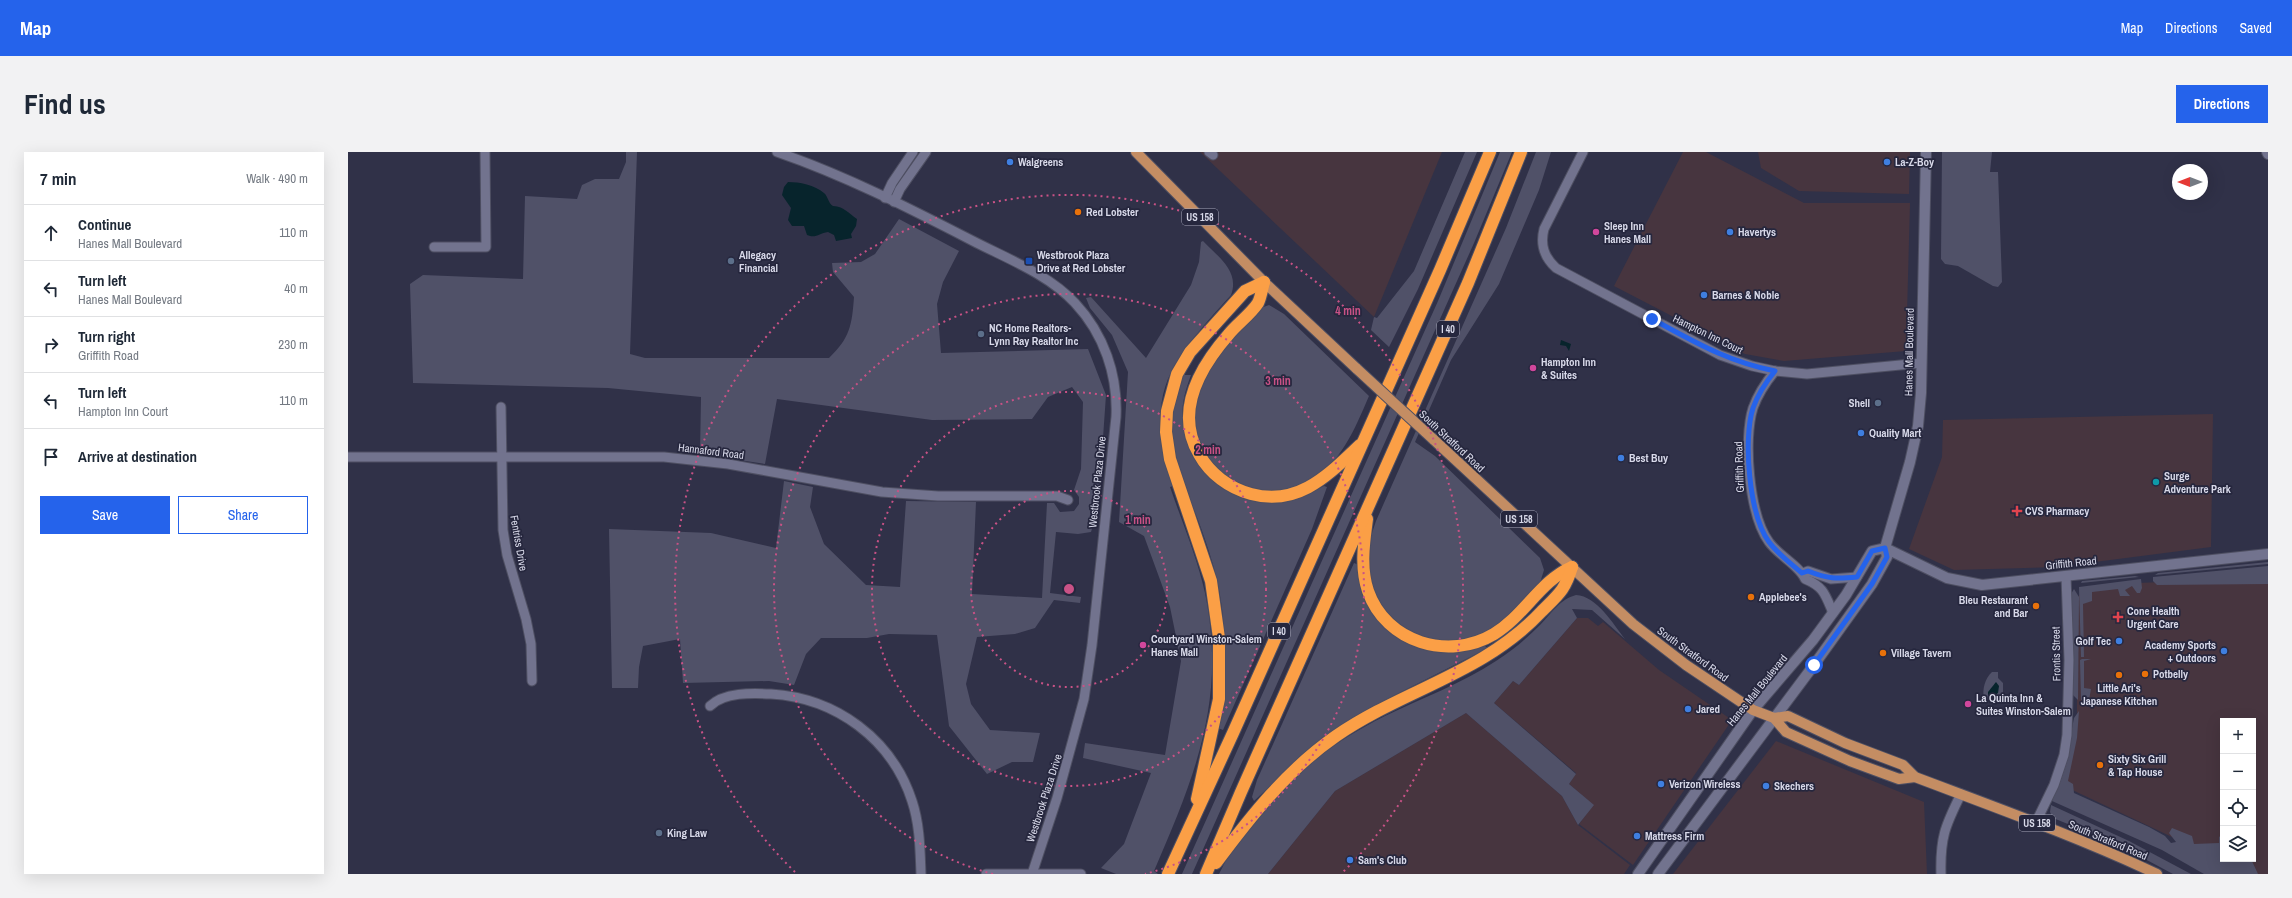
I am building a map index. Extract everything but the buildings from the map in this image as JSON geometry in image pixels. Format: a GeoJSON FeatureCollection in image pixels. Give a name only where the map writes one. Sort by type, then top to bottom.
{"type":"FeatureCollection","features":[{"type":"Feature","properties":{"kind":"highway","name":"I 40"},"geometry":{"type":"LineString","coordinates":[[1168,874],[1192,819],[1237,726],[1440,270],[1490,152]]}},
{"type":"Feature","properties":{"kind":"highway","name":"I 40"},"geometry":{"type":"LineString","coordinates":[[1207,874],[1241,792],[1468,283],[1521,152]]}},
{"type":"Feature","properties":{"kind":"highway"},"geometry":{"type":"LineString","coordinates":[[1264,282],[1258,303],[1220,344],[1204,366],[1196,381],[1191,400],[1190,422],[1191,436],[1200,456],[1218,478],[1237,489],[1260,496],[1284,496],[1301,491],[1319,482],[1364,441]]}},
{"type":"Feature","properties":{"kind":"highway"},"geometry":{"type":"LineString","coordinates":[[1192,819],[1216,715],[1220,671],[1220,644],[1212,581],[1170,459],[1166,411],[1178,374],[1190,352],[1245,291],[1264,282]]}},
{"type":"Feature","properties":{"kind":"highway"},"geometry":{"type":"LineString","coordinates":[[1369,505],[1364,541],[1364,570],[1368,592],[1378,610],[1392,626],[1402,634],[1423,643],[1441,647],[1464,645],[1495,633],[1516,617],[1557,573],[1572,567]]}},
{"type":"Feature","properties":{"kind":"highway"},"geometry":{"type":"LineString","coordinates":[[1207,874],[1248,820],[1275,789],[1322,746],[1348,729],[1404,698],[1468,669],[1488,657],[1534,620],[1566,587],[1572,567]]}},
{"type":"Feature","properties":{"kind":"main road","name":"South Stratford Road"},"geometry":{"type":"LineString","coordinates":[[1136,152],[1264,282],[1636,626],[1686,665],[1753,710],[1774,718],[1786,732],[1850,761],[1899,779],[1915,777]]}},
{"type":"Feature","properties":{"kind":"main road","name":"Hanes Mall Boulevard"},"geometry":{"type":"LineString","coordinates":[[1658,874],[1872,584],[1887,557],[1885,548],[1910,462],[1918,426],[1926,152]]}},
{"type":"Feature","properties":{"kind":"main road","name":"Hanes Mall Boulevard"},"geometry":{"type":"LineString","coordinates":[[1638,874],[1753,710],[1813,640],[1833,613],[1872,551],[1885,548]]}},
{"type":"Feature","properties":{"kind":"main road","name":"Griffith Road"},"geometry":{"type":"LineString","coordinates":[[1885,548],[1947,578],[1970,584],[1994,584],[2268,554]]}},
{"type":"Feature","properties":{"kind":"main road","name":"South Stratford Road"},"geometry":{"type":"LineString","coordinates":[[1774,718],[1788,716],[1845,743],[1903,764],[1915,777],[2036,822],[2112,853],[2157,874]]}},
{"type":"Feature","properties":{"kind":"street"},"geometry":{"type":"LineString","coordinates":[[434,247],[486,247],[485,152]]}},
{"type":"Feature","properties":{"kind":"street","name":"Westbrook Plaza Drive"},"geometry":{"type":"LineString","coordinates":[[777,152],[837,175],[1040,275],[1064,293],[1083,312],[1099,336],[1106,351],[1114,380],[1116,417],[1092,645],[1084,699],[1057,798],[1032,873]]}},
{"type":"Feature","properties":{"kind":"street"},"geometry":{"type":"LineString","coordinates":[[889,200],[913,152]]}},
{"type":"Feature","properties":{"kind":"street"},"geometry":{"type":"LineString","coordinates":[[889,200],[900,189],[926,152]]}},
{"type":"Feature","properties":{"kind":"street","name":"Hampton Inn Court"},"geometry":{"type":"LineString","coordinates":[[1583,152],[1544,229],[1542,245],[1550,263],[1563,272],[1720,355],[1739,362],[1775,371],[1821,373],[1921,363]]}},
{"type":"Feature","properties":{"kind":"street","name":"Griffith Road"},"geometry":{"type":"LineString","coordinates":[[1775,371],[1759,395],[1753,408],[1749,428],[1752,502],[1758,522],[1768,542],[1779,554],[1802,573],[1805,579],[1817,584],[1823,589],[1833,613]]}},
{"type":"Feature","properties":{"kind":"street","name":"Fentriss Drive"},"geometry":{"type":"LineString","coordinates":[[501,407],[500,456],[503,530],[507,555],[526,619],[531,644],[532,680]]}},
{"type":"Feature","properties":{"kind":"street","name":"Hannaford Road"},"geometry":{"type":"LineString","coordinates":[[348,457],[664,457],[728,464],[882,492],[938,496],[1057,496],[1068,500]]}},
{"type":"Feature","properties":{"kind":"street"},"geometry":{"type":"LineString","coordinates":[[1802,573],[1808,571],[1830,579],[1857,577]]}},
{"type":"Feature","properties":{"kind":"street","name":"Frontis Street"},"geometry":{"type":"LineString","coordinates":[[2036,822],[2054,785],[2064,755],[2067,735],[2069,660],[2066,576]]}},
{"type":"Feature","properties":{"kind":"street"},"geometry":{"type":"LineString","coordinates":[[710,706],[714,702],[732,696],[781,694],[807,699],[831,708],[863,728],[895,764],[909,793],[919,835],[921,874]]}},
{"type":"Feature","properties":{"kind":"street"},"geometry":{"type":"LineString","coordinates":[[1942,874],[1940,849],[1945,826],[1961,794]]}},
{"type":"Feature","properties":{"kind":"street"},"geometry":{"type":"LineString","coordinates":[[986,874],[1081,874]]}},
{"type":"Feature","properties":{"kind":"shaded area"},"geometry":{"type":"Polygon","coordinates":[[[626,152],[637,152],[630,354],[645,358],[829,358],[846,337],[849,330],[854,297],[833,272],[832,263],[861,262],[875,254],[899,219],[959,251],[943,282],[937,304],[941,353],[1088,349],[1106,395],[1098,509],[1091,532],[1078,534],[1056,532],[1050,593],[1081,597],[1080,603],[1054,600],[1035,628],[1015,634],[977,637],[966,684],[971,704],[990,730],[1040,733],[1033,762],[1012,762],[987,774],[949,726],[937,635],[889,634],[867,638],[821,638],[806,654],[794,685],[769,681],[683,683],[680,639],[643,646],[639,667],[638,688],[612,688],[609,529],[711,533],[776,548],[784,481],[813,487],[810,507],[824,544],[866,585],[900,587],[906,501],[976,502],[972,594],[1042,598],[1047,503],[1054,503],[1060,512],[1074,511],[1079,504],[1079,497],[1074,490],[1081,469],[1083,402],[1072,387],[1048,397],[1032,419],[932,420],[777,399],[765,464],[700,454],[701,397],[608,388],[413,383],[410,284],[423,275],[523,279],[525,196],[577,199],[582,185],[595,179],[619,179],[626,162],[626,152]]]}},
{"type":"Feature","properties":{"kind":"shaded area"},"geometry":{"type":"Polygon","coordinates":[[[1200,152],[1442,152],[1374,317],[1200,152]]]}},
{"type":"Feature","properties":{"kind":"shaded area"},"geometry":{"type":"Polygon","coordinates":[[[1465,152],[1477,152],[1418,289],[1389,347],[1371,330],[1374,317],[1377,318],[1414,271],[1465,152]]]}},
{"type":"Feature","properties":{"kind":"shaded area"},"geometry":{"type":"Polygon","coordinates":[[[1500,152],[1512,152],[1474,243],[1192,874],[1182,874],[1438,301],[1500,152]]]}},
{"type":"Feature","properties":{"kind":"shaded area"},"geometry":{"type":"Polygon","coordinates":[[[1536,152],[1551,152],[1539,190],[1499,284],[1451,360],[1415,442],[1435,456],[1540,558],[1544,570],[1539,586],[1507,618],[1489,632],[1467,640],[1439,642],[1406,631],[1381,607],[1369,579],[1369,542],[1376,521],[1506,228],[1536,152]]]}},
{"type":"Feature","properties":{"kind":"shaded area"},"geometry":{"type":"Polygon","coordinates":[[[1683,152],[1706,152],[1804,203],[1910,203],[1906,351],[1784,361],[1745,354],[1614,286],[1683,152]]]}},
{"type":"Feature","properties":{"kind":"shaded area"},"geometry":{"type":"Polygon","coordinates":[[[1758,152],[1910,152],[1909,194],[1799,191],[1761,168],[1758,152]]]}},
{"type":"Feature","properties":{"kind":"shaded area"},"geometry":{"type":"Polygon","coordinates":[[[1942,152],[1992,152],[1990,172],[1998,172],[2002,282],[1998,287],[1993,286],[1958,266],[1945,264],[1941,259],[1942,152]]]}},
{"type":"Feature","properties":{"kind":"shaded area"},"geometry":{"type":"Polygon","coordinates":[[[788,182],[802,183],[820,190],[825,194],[833,206],[843,209],[857,219],[856,226],[851,234],[852,238],[836,241],[834,235],[828,232],[810,236],[807,235],[804,226],[792,226],[788,220],[791,208],[782,195],[784,187],[788,182]]]}},
{"type":"Feature","properties":{"kind":"shaded area"},"geometry":{"type":"Polygon","coordinates":[[[1203,241],[1221,259],[1230,272],[1233,279],[1231,295],[1209,319],[1177,360],[1168,380],[1162,402],[1161,425],[1164,453],[1173,486],[1170,487],[1194,553],[1205,593],[1211,631],[1212,668],[1209,702],[1203,736],[1194,769],[1154,871],[1158,874],[1116,874],[1101,868],[1124,844],[1151,773],[1083,758],[1085,743],[1165,755],[1181,661],[1170,607],[1144,536],[1119,522],[1128,372],[1112,335],[1090,308],[1086,298],[1091,297],[1146,358],[1191,285],[1199,262],[1201,242],[1203,241]]]}},
{"type":"Feature","properties":{"kind":"shaded area"},"geometry":{"type":"Polygon","coordinates":[[[1269,305],[1284,314],[1369,396],[1352,434],[1338,456],[1319,476],[1300,487],[1268,491],[1250,488],[1233,481],[1219,470],[1207,457],[1199,440],[1194,422],[1194,403],[1197,390],[1203,377],[1219,353],[1258,309],[1269,305]]]}},
{"type":"Feature","properties":{"kind":"shaded area"},"geometry":{"type":"Polygon","coordinates":[[[1561,340],[1571,344],[1569,351],[1566,346],[1560,345],[1561,340]]]}},
{"type":"Feature","properties":{"kind":"shaded area"},"geometry":{"type":"Polygon","coordinates":[[[1184,371],[1185,375],[1191,375],[1182,413],[1184,428],[1196,453],[1232,491],[1311,492],[1324,486],[1327,487],[1312,529],[1223,730],[1218,728],[1223,691],[1225,654],[1221,598],[1210,554],[1178,468],[1171,437],[1170,421],[1172,406],[1184,371]]]}},
{"type":"Feature","properties":{"kind":"shaded area"},"geometry":{"type":"Polygon","coordinates":[[[2213,414],[2211,547],[2056,567],[1954,570],[1909,549],[1942,457],[1943,420],[2213,414]]]}},
{"type":"Feature","properties":{"kind":"shaded area"},"geometry":{"type":"Polygon","coordinates":[[[2268,562],[2268,564],[2155,575],[2158,573],[2268,562]]]}},
{"type":"Feature","properties":{"kind":"shaded area"},"geometry":{"type":"Polygon","coordinates":[[[1354,563],[1359,565],[1401,639],[1484,644],[1486,647],[1490,647],[1395,695],[1335,730],[1254,801],[1252,797],[1257,780],[1354,563]]]}},
{"type":"Feature","properties":{"kind":"shaded area"},"geometry":{"type":"Polygon","coordinates":[[[2268,566],[2268,584],[2157,585],[2153,581],[2153,577],[2268,566]]]}},
{"type":"Feature","properties":{"kind":"shaded area"},"geometry":{"type":"Polygon","coordinates":[[[2135,576],[2139,577],[2081,583],[2082,581],[2135,576]]]}},
{"type":"Feature","properties":{"kind":"shaded area"},"geometry":{"type":"Polygon","coordinates":[[[2268,578],[2268,874],[2236,874],[2189,845],[2066,787],[2077,725],[2077,599],[2082,591],[2137,583],[2268,578]]]}},
{"type":"Feature","properties":{"kind":"shaded area"},"geometry":{"type":"Polygon","coordinates":[[[2141,579],[2142,588],[2140,593],[2137,593],[2132,586],[2125,590],[2130,596],[2120,596],[2118,589],[2092,592],[2092,601],[2083,604],[2084,657],[2081,657],[2079,587],[2141,579]]]}},
{"type":"Feature","properties":{"kind":"shaded area"},"geometry":{"type":"Polygon","coordinates":[[[2074,589],[2079,597],[2078,700],[2072,694],[2071,594],[2074,589]]]}},
{"type":"Feature","properties":{"kind":"shaded area"},"geometry":{"type":"Polygon","coordinates":[[[1576,595],[1591,600],[1598,605],[1625,639],[1592,610],[1572,609],[1577,618],[1519,685],[1513,681],[1494,703],[1576,774],[1569,784],[1594,805],[1578,825],[1562,796],[1466,713],[1335,791],[1268,874],[1219,874],[1233,849],[1268,802],[1311,762],[1359,730],[1385,716],[1455,684],[1496,661],[1525,639],[1560,603],[1576,595]]]}},
{"type":"Feature","properties":{"kind":"shaded area"},"geometry":{"type":"Polygon","coordinates":[[[1577,618],[1588,618],[1598,626],[1603,622],[1659,670],[1732,720],[1633,865],[1579,824],[1593,805],[1569,784],[1576,773],[1494,703],[1513,681],[1519,685],[1577,618]]]}},
{"type":"Feature","properties":{"kind":"shaded area"},"geometry":{"type":"Polygon","coordinates":[[[2091,659],[2084,661],[2084,688],[2091,689],[2089,700],[2081,700],[2080,660],[2091,659]]]}},
{"type":"Feature","properties":{"kind":"shaded area"},"geometry":{"type":"Polygon","coordinates":[[[1992,672],[1998,672],[1998,678],[2003,683],[2003,693],[1998,700],[1992,701],[1984,698],[1983,691],[1986,681],[1992,672]]]}},
{"type":"Feature","properties":{"kind":"shaded area"},"geometry":{"type":"Polygon","coordinates":[[[1996,682],[1999,686],[1998,693],[1992,697],[1988,696],[1988,692],[1996,682]]]}},
{"type":"Feature","properties":{"kind":"shaded area"},"geometry":{"type":"Polygon","coordinates":[[[2079,711],[2077,738],[2068,781],[2073,784],[2074,793],[2149,827],[2165,836],[2171,843],[2176,842],[2169,833],[2172,828],[2192,836],[2194,844],[2219,843],[2220,836],[2220,862],[2252,862],[2258,874],[2204,874],[2162,850],[2052,801],[2065,764],[2074,718],[2079,711]]]}},
{"type":"Feature","properties":{"kind":"shaded area"},"geometry":{"type":"Polygon","coordinates":[[[1466,713],[1562,796],[1578,825],[1630,865],[1624,874],[1268,874],[1335,791],[1466,713]]]}},
{"type":"Feature","properties":{"kind":"shaded area"},"geometry":{"type":"Polygon","coordinates":[[[1776,741],[1924,802],[1927,874],[1673,874],[1776,741]]]}},
{"type":"Feature","properties":{"kind":"shaded area"},"geometry":{"type":"Polygon","coordinates":[[[2051,805],[2129,841],[2191,874],[2173,874],[2115,843],[2053,818],[2050,812],[2051,805]]]}},
{"type":"Feature","properties":{"kind":"place","name":"Walgreens"},"geometry":{"type":"Point","coordinates":[1010,162]}},
{"type":"Feature","properties":{"kind":"place","name":"La-Z-Boy"},"geometry":{"type":"Point","coordinates":[1887,162]}},
{"type":"Feature","properties":{"kind":"place","name":"Red Lobster"},"geometry":{"type":"Point","coordinates":[1078,212]}},
{"type":"Feature","properties":{"kind":"place","name":"Sleep Inn Hanes Mall"},"geometry":{"type":"Point","coordinates":[1596,232]}},
{"type":"Feature","properties":{"kind":"place","name":"Havertys"},"geometry":{"type":"Point","coordinates":[1730,232]}},
{"type":"Feature","properties":{"kind":"place","name":"Allegacy Financial"},"geometry":{"type":"Point","coordinates":[731,261]}},
{"type":"Feature","properties":{"kind":"place","name":"Westbrook Plaza Drive at Red Lobster"},"geometry":{"type":"Point","coordinates":[1029,261]}},
{"type":"Feature","properties":{"kind":"place","name":"Barnes & Noble"},"geometry":{"type":"Point","coordinates":[1704,295]}},
{"type":"Feature","properties":{"kind":"place","name":"NC Home Realtors- Lynn Ray Realtor Inc"},"geometry":{"type":"Point","coordinates":[981,334]}},
{"type":"Feature","properties":{"kind":"place","name":"Hampton Inn & Suites"},"geometry":{"type":"Point","coordinates":[1533,368]}},
{"type":"Feature","properties":{"kind":"place","name":"Shell"},"geometry":{"type":"Point","coordinates":[1878,403]}},
{"type":"Feature","properties":{"kind":"place","name":"Quality Mart"},"geometry":{"type":"Point","coordinates":[1861,433]}},
{"type":"Feature","properties":{"kind":"place","name":"Best Buy"},"geometry":{"type":"Point","coordinates":[1621,458]}},
{"type":"Feature","properties":{"kind":"place","name":"Surge Adventure Park"},"geometry":{"type":"Point","coordinates":[2156,482]}},
{"type":"Feature","properties":{"kind":"place","name":"CVS Pharmacy"},"geometry":{"type":"Point","coordinates":[2017,511]}},
{"type":"Feature","properties":{"kind":"place","name":"Applebee's"},"geometry":{"type":"Point","coordinates":[1751,597]}},
{"type":"Feature","properties":{"kind":"place","name":"Bleu Restaurant and Bar"},"geometry":{"type":"Point","coordinates":[2036,606]}},
{"type":"Feature","properties":{"kind":"place","name":"Cone Health Urgent Care"},"geometry":{"type":"Point","coordinates":[2118,617]}},
{"type":"Feature","properties":{"kind":"place","name":"Golf Tec"},"geometry":{"type":"Point","coordinates":[2119,641]}},
{"type":"Feature","properties":{"kind":"place","name":"Courtyard Winston-Salem Hanes Mall"},"geometry":{"type":"Point","coordinates":[1143,645]}},
{"type":"Feature","properties":{"kind":"place","name":"Academy Sports + Outdoors"},"geometry":{"type":"Point","coordinates":[2224,651]}},
{"type":"Feature","properties":{"kind":"place","name":"Village Tavern"},"geometry":{"type":"Point","coordinates":[1883,653]}},
{"type":"Feature","properties":{"kind":"place","name":"Potbelly"},"geometry":{"type":"Point","coordinates":[2145,674]}},
{"type":"Feature","properties":{"kind":"place","name":"Little Ari's Japanese Kitchen"},"geometry":{"type":"Point","coordinates":[2119,675]}},
{"type":"Feature","properties":{"kind":"place","name":"La Quinta Inn & Suites Winston-Salem"},"geometry":{"type":"Point","coordinates":[1968,704]}},
{"type":"Feature","properties":{"kind":"place","name":"Jared"},"geometry":{"type":"Point","coordinates":[1688,709]}},
{"type":"Feature","properties":{"kind":"place","name":"Sixty Six Grill & Tap House"},"geometry":{"type":"Point","coordinates":[2100,765]}},
{"type":"Feature","properties":{"kind":"place","name":"Verizon Wireless"},"geometry":{"type":"Point","coordinates":[1661,784]}},
{"type":"Feature","properties":{"kind":"place","name":"Skechers"},"geometry":{"type":"Point","coordinates":[1766,786]}},
{"type":"Feature","properties":{"kind":"place","name":"King Law"},"geometry":{"type":"Point","coordinates":[659,833]}},
{"type":"Feature","properties":{"kind":"place","name":"Mattress Firm"},"geometry":{"type":"Point","coordinates":[1637,836]}},
{"type":"Feature","properties":{"kind":"place","name":"Sam's Club"},"geometry":{"type":"Point","coordinates":[1350,860]}},
{"type":"Feature","properties":{"kind":"route"},"geometry":{"type":"LineString","coordinates":[[1652,319],[1720,355],[1752,366],[1775,371],[1766,382],[1753,408],[1749,428],[1752,502],[1758,522],[1768,542],[1779,554],[1802,573],[1808,571],[1827,579],[1836,579],[1857,577],[1872,551],[1875,549],[1885,548],[1887,557],[1872,584],[1814,665]]}}]}
